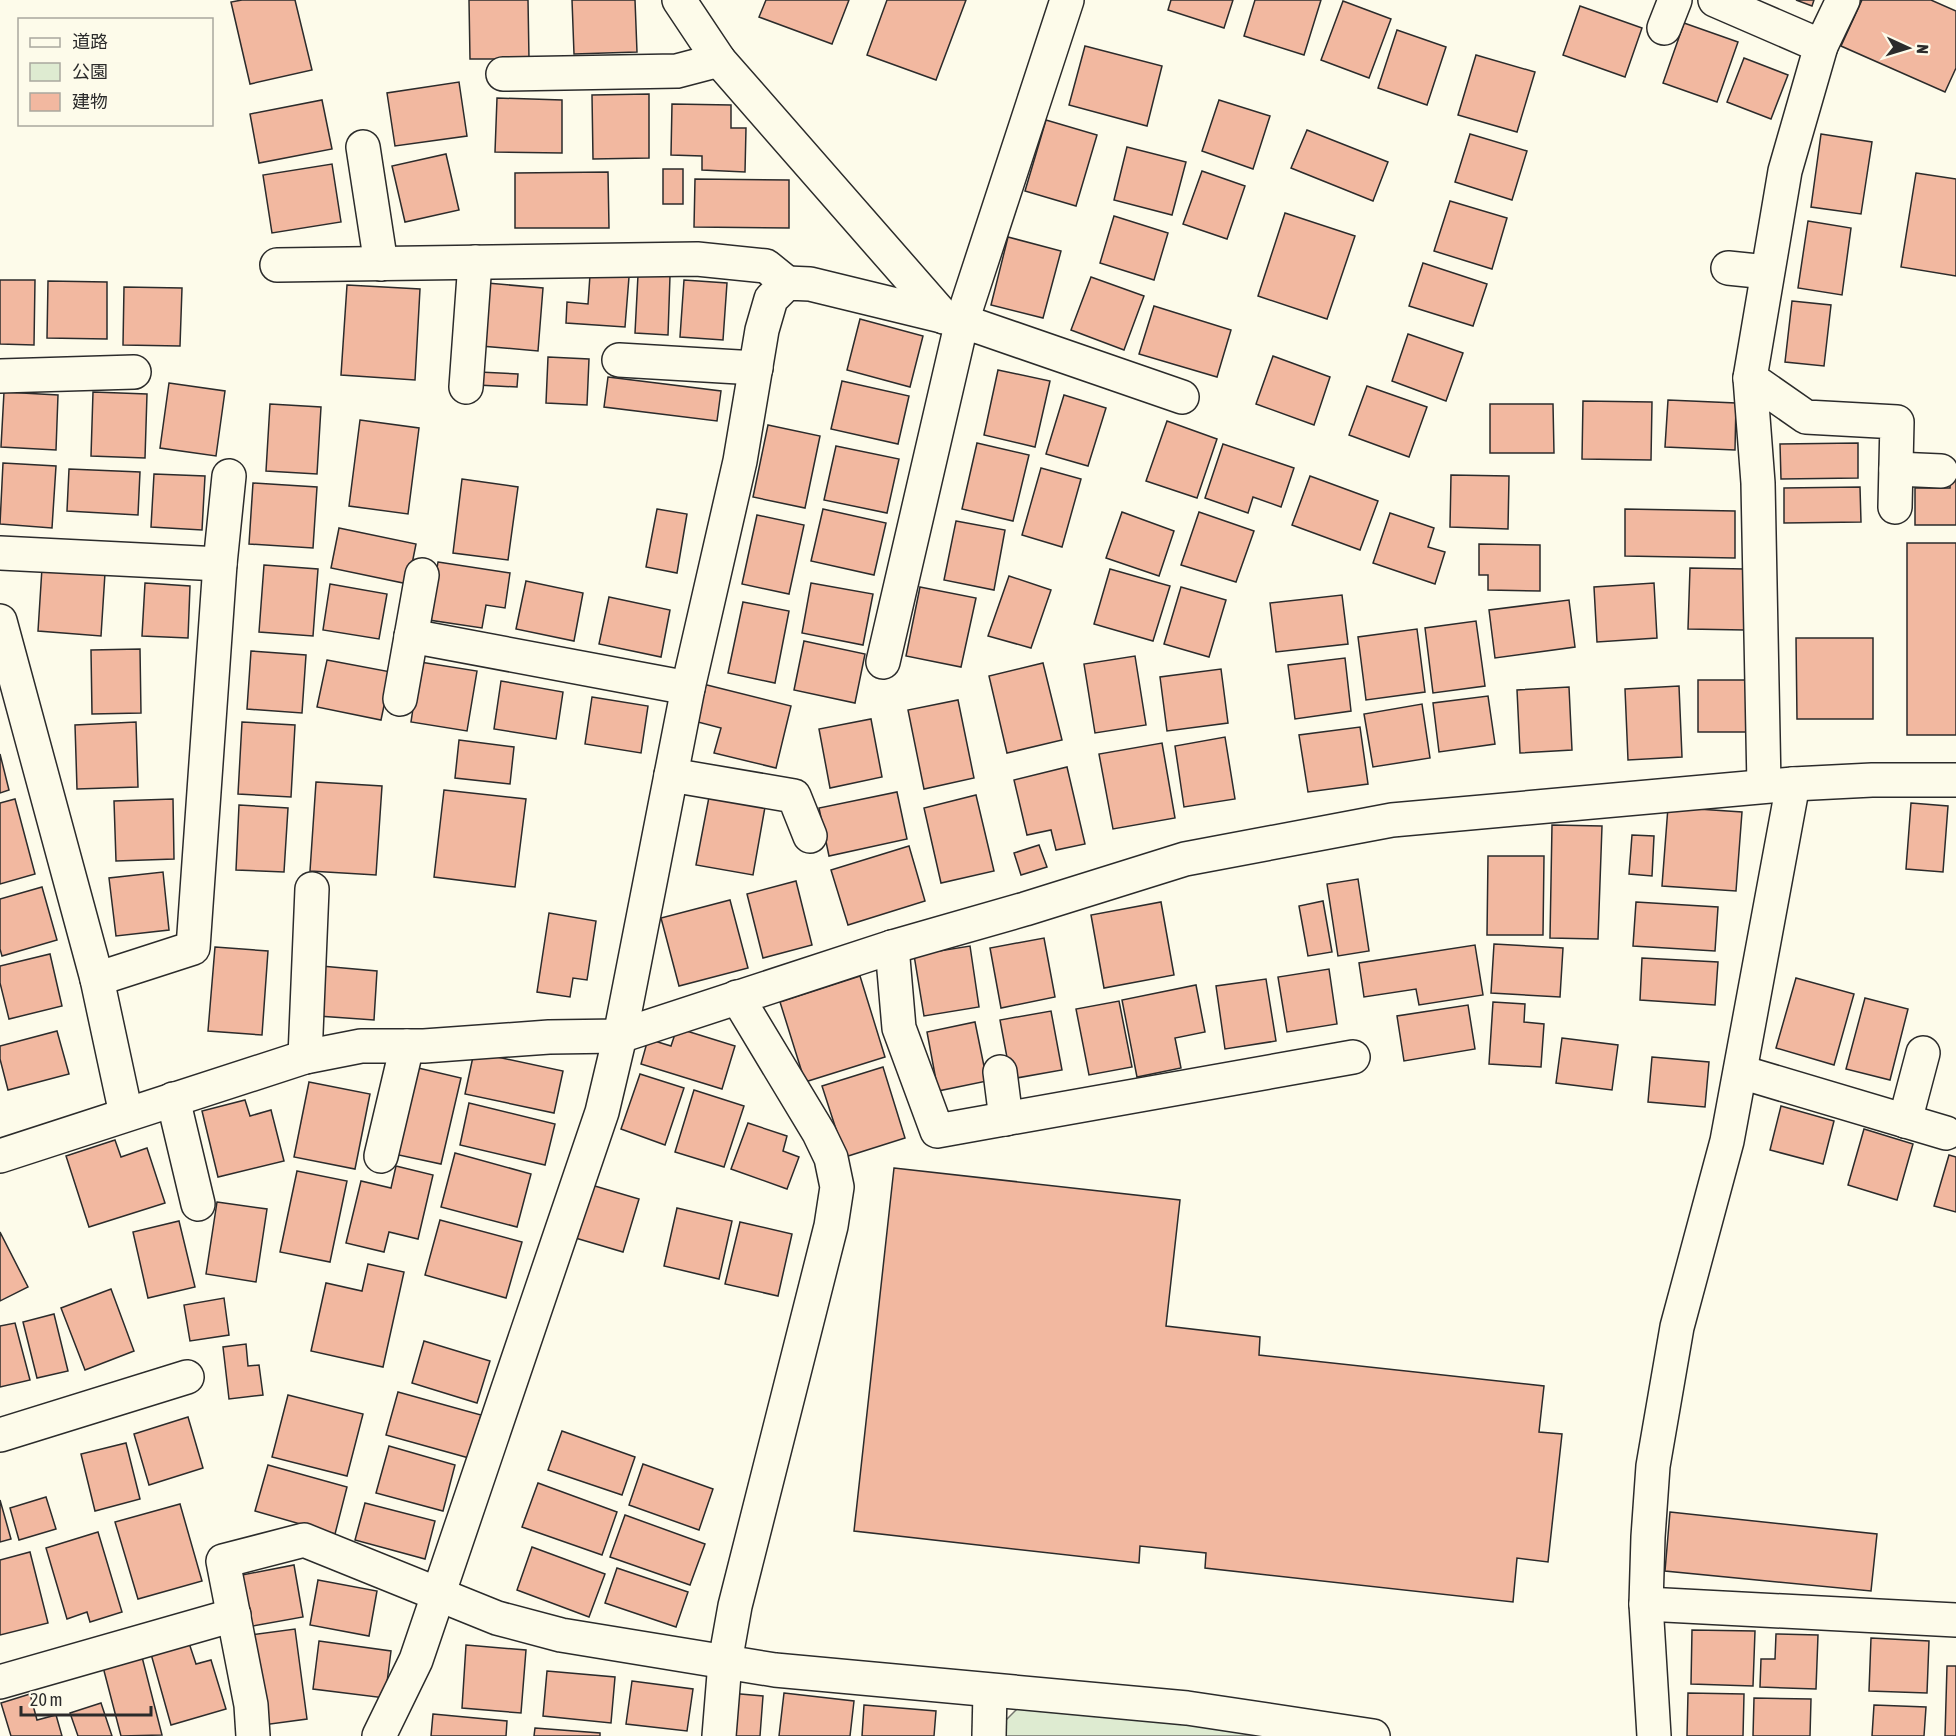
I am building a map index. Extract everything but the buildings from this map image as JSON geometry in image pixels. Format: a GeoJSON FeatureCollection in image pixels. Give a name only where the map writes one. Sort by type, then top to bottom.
{"type":"FeatureCollection","features":[{"type":"Feature","properties":{"kind":"street"},"geometry":{"type":"LineString","coordinates":[[679,0],[719,60],[953,319]]}},
{"type":"Feature","properties":{"kind":"street"},"geometry":{"type":"LineString","coordinates":[[883,662],[953,319],[1067,0]]}},
{"type":"Feature","properties":{"kind":"street"},"geometry":{"type":"LineString","coordinates":[[1714,0],[1821,46]]}},
{"type":"Feature","properties":{"kind":"street"},"geometry":{"type":"LineString","coordinates":[[1654,1736],[1646,1604],[1653,1466],[1677,1327],[1727,1141],[1741,1072],[1778,785],[1750,378],[1785,171],[1821,46],[1844,0]]}},
{"type":"Feature","properties":{"kind":"street"},"geometry":{"type":"LineString","coordinates":[[503,74],[677,71],[719,60]]}},
{"type":"Feature","properties":{"kind":"street"},"geometry":{"type":"LineString","coordinates":[[363,147],[381,264]]}},
{"type":"Feature","properties":{"kind":"street"},"geometry":{"type":"LineString","coordinates":[[277,265],[697,259],[766,266],[787,284],[810,284],[953,319],[1182,397]]}},
{"type":"Feature","properties":{"kind":"street"},"geometry":{"type":"LineString","coordinates":[[466,387],[475,262]]}},
{"type":"Feature","properties":{"kind":"street"},"geometry":{"type":"LineString","coordinates":[[1728,268],[1767,272]]}},
{"type":"Feature","properties":{"kind":"street"},"geometry":{"type":"LineString","coordinates":[[379,1736],[416,1660],[602,1112],[620,1036],[688,688],[740,461],[762,330],[771,299],[787,284]]}},
{"type":"Feature","properties":{"kind":"street"},"geometry":{"type":"LineString","coordinates":[[619,360],[756,368]]}},
{"type":"Feature","properties":{"kind":"street"},"geometry":{"type":"LineString","coordinates":[[0,376],[134,372]]}},
{"type":"Feature","properties":{"kind":"street"},"geometry":{"type":"LineString","coordinates":[[1750,378],[1806,417],[1897,422],[1895,507]]}},
{"type":"Feature","properties":{"kind":"street"},"geometry":{"type":"LineString","coordinates":[[1896,469],[1941,471]]}},
{"type":"Feature","properties":{"kind":"street"},"geometry":{"type":"LineString","coordinates":[[97,979],[194,948],[220,564],[229,476]]}},
{"type":"Feature","properties":{"kind":"street"},"geometry":{"type":"LineString","coordinates":[[0,553],[220,564]]}},
{"type":"Feature","properties":{"kind":"street"},"geometry":{"type":"LineString","coordinates":[[400,699],[422,575]]}},
{"type":"Feature","properties":{"kind":"street"},"geometry":{"type":"LineString","coordinates":[[0,621],[97,979],[126,1114]]}},
{"type":"Feature","properties":{"kind":"street"},"geometry":{"type":"LineString","coordinates":[[411,636],[688,688]]}},
{"type":"Feature","properties":{"kind":"street"},"geometry":{"type":"LineString","coordinates":[[671,775],[794,796],[810,836]]}},
{"type":"Feature","properties":{"kind":"street"},"geometry":{"type":"LineString","coordinates":[[0,1156],[305,1058],[361,1046],[620,1036],[892,946],[1025,909],[1185,859],[1392,820],[1778,785],[1872,780],[1956,780]]}},
{"type":"Feature","properties":{"kind":"street"},"geometry":{"type":"LineString","coordinates":[[305,1058],[312,889]]}},
{"type":"Feature","properties":{"kind":"street"},"geometry":{"type":"LineString","coordinates":[[892,946],[899,1028],[937,1131],[1353,1057]]}},
{"type":"Feature","properties":{"kind":"street"},"geometry":{"type":"LineString","coordinates":[[719,1736],[725,1662],[735,1606],[831,1226],[837,1187],[831,1158],[819,1133],[737,996]]}},
{"type":"Feature","properties":{"kind":"street"},"geometry":{"type":"LineString","coordinates":[[381,1156],[407,1046]]}},
{"type":"Feature","properties":{"kind":"street"},"geometry":{"type":"LineString","coordinates":[[1905,1121],[1923,1053]]}},
{"type":"Feature","properties":{"kind":"street"},"geometry":{"type":"LineString","coordinates":[[1000,1072],[1006,1119]]}},
{"type":"Feature","properties":{"kind":"street"},"geometry":{"type":"LineString","coordinates":[[1741,1072],[1946,1133]]}},
{"type":"Feature","properties":{"kind":"street"},"geometry":{"type":"LineString","coordinates":[[173,1099],[198,1204]]}},
{"type":"Feature","properties":{"kind":"street"},"geometry":{"type":"LineString","coordinates":[[0,1435],[187,1377]]}},
{"type":"Feature","properties":{"kind":"street"},"geometry":{"type":"LineString","coordinates":[[253,1736],[250,1705],[224,1561],[304,1540],[497,1618],[561,1635],[775,1670],[1187,1708],[1331,1733],[1373,1736]]}},
{"type":"Feature","properties":{"kind":"street"},"geometry":{"type":"LineString","coordinates":[[1646,1604],[1956,1620]]}},
{"type":"Feature","properties":{"kind":"street"},"geometry":{"type":"LineString","coordinates":[[0,1682],[234,1615]]}},
{"type":"Feature","properties":{"kind":"street"},"geometry":{"type":"LineString","coordinates":[[989,1736],[990,1690]]}},
{"type":"Feature","properties":{"kind":"green space"},"geometry":{"type":"Polygon","coordinates":[[[1018,1708],[1263,1730],[1269,1736],[1000,1736],[1000,1726],[1018,1708]]]}}]}
